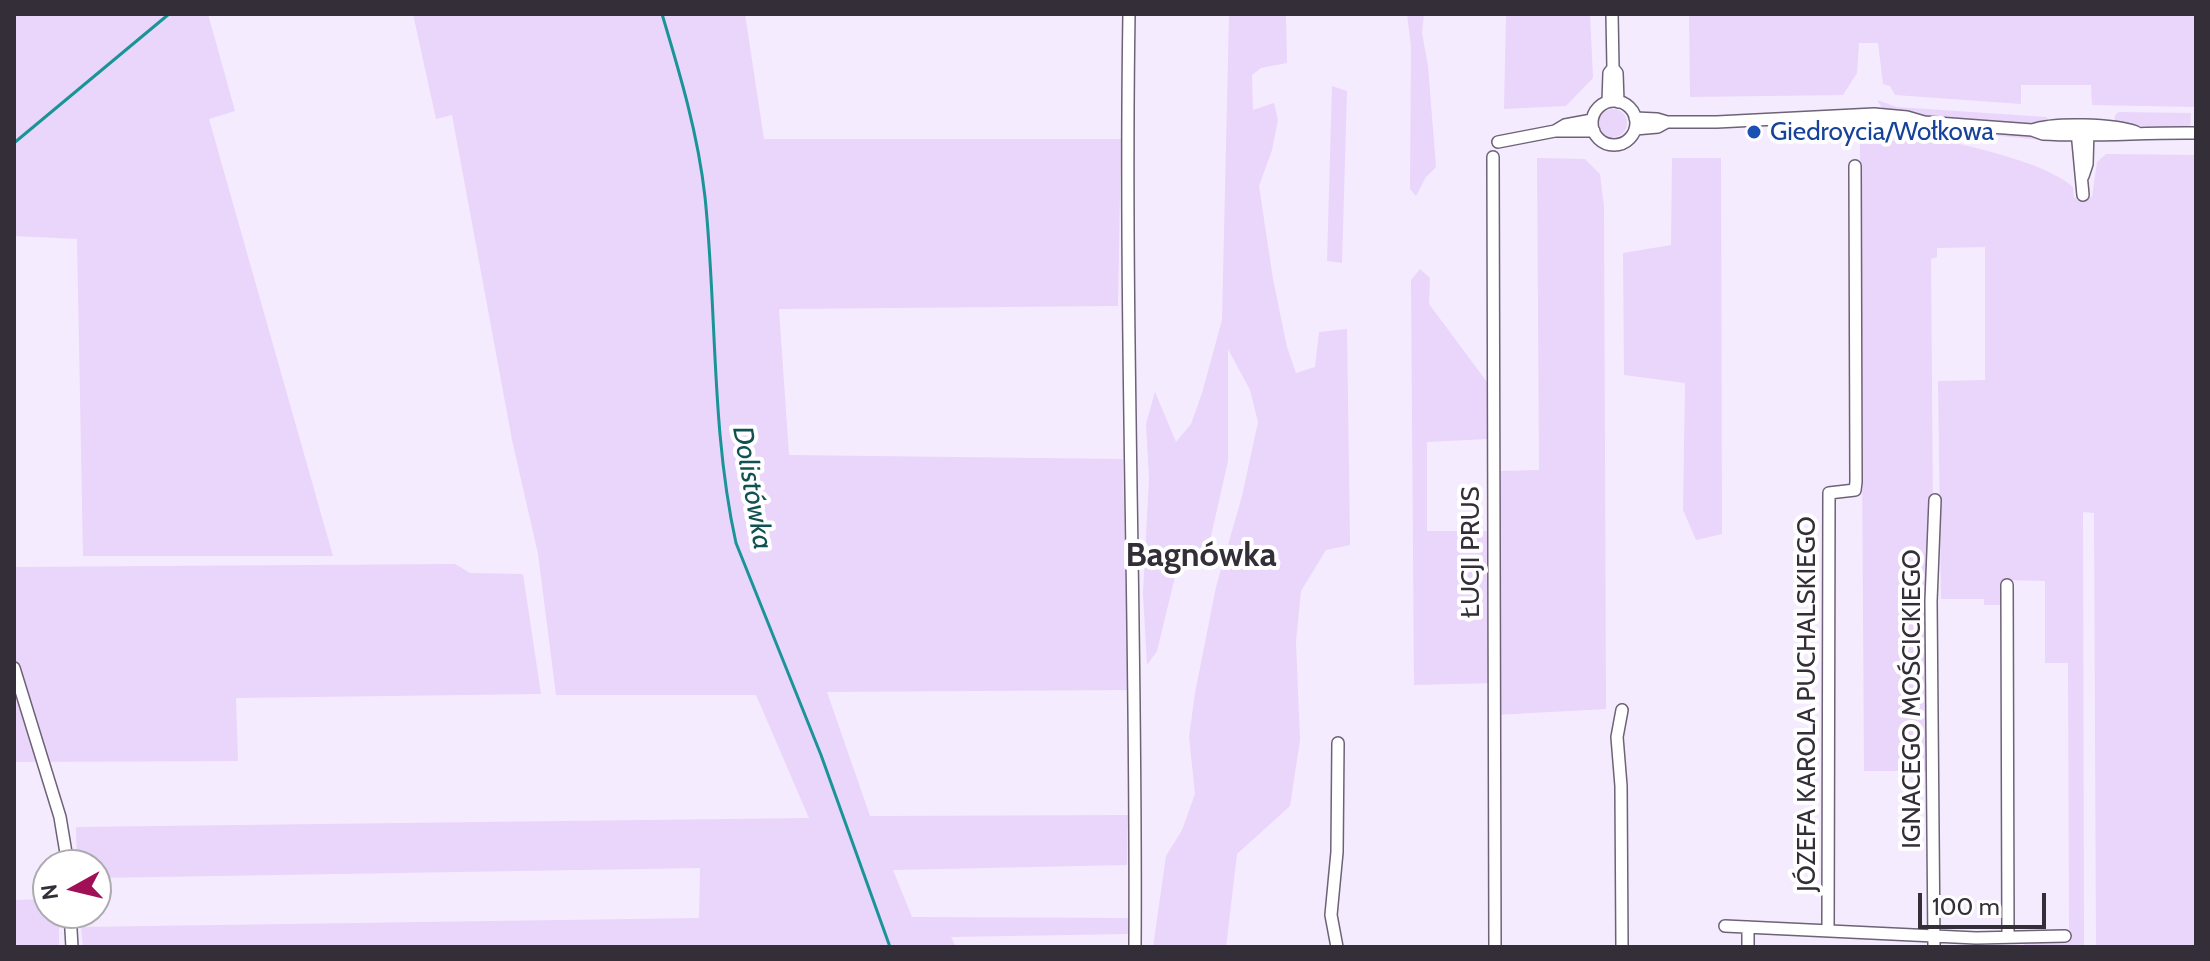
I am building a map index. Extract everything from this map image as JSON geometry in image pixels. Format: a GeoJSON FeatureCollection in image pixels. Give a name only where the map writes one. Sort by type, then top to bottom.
{"type":"FeatureCollection","features":[{"type":"Feature","properties":{"kind":"street"},"geometry":{"type":"LineString","coordinates":[[1129,14],[1127,157],[1136,730],[1135,947]]}},
{"type":"Feature","properties":{"kind":"street"},"geometry":{"type":"LineString","coordinates":[[1612,14],[1613,68],[1609,73],[1613,102]]}},
{"type":"Feature","properties":{"kind":"street"},"geometry":{"type":"LineString","coordinates":[[1613,102],[1629,107],[1635,123],[1629,138],[1615,144],[1602,141],[1593,126],[1597,108],[1613,102]]}},
{"type":"Feature","properties":{"kind":"street"},"geometry":{"type":"LineString","coordinates":[[1635,123],[1658,127],[1667,122],[1769,121],[1789,125],[1869,119],[1907,125],[1924,122],[2032,130],[2051,126],[2083,131],[2123,127],[2137,132],[2196,133]]}},
{"type":"Feature","properties":{"kind":"street"},"geometry":{"type":"LineString","coordinates":[[1498,142],[1555,131],[1565,125],[1593,126]]}},
{"type":"Feature","properties":{"kind":"street"},"geometry":{"type":"LineString","coordinates":[[2083,131],[2079,164],[2083,176],[2083,195]]}},
{"type":"Feature","properties":{"kind":"street","name":"ŁUCJI PRUS"},"geometry":{"type":"LineString","coordinates":[[1493,157],[1495,947]]}},
{"type":"Feature","properties":{"kind":"street","name":"JÓZEFA KAROLA PUCHALSKIEGO"},"geometry":{"type":"LineString","coordinates":[[1828,930],[1829,493],[1855,490],[1856,482],[1855,166]]}},
{"type":"Feature","properties":{"kind":"street","name":"IGNACEGO MOŚCICKIEGO"},"geometry":{"type":"LineString","coordinates":[[1934,942],[1931,601],[1935,500]]}},
{"type":"Feature","properties":{"kind":"street"},"geometry":{"type":"LineString","coordinates":[[2007,585],[2008,937]]}},
{"type":"Feature","properties":{"kind":"street"},"geometry":{"type":"LineString","coordinates":[[14,668],[60,817],[65,849]]}},
{"type":"Feature","properties":{"kind":"street"},"geometry":{"type":"LineString","coordinates":[[1622,710],[1617,737],[1621,786],[1622,947]]}},
{"type":"Feature","properties":{"kind":"street"},"geometry":{"type":"LineString","coordinates":[[1337,947],[1331,915],[1337,852],[1338,743]]}},
{"type":"Feature","properties":{"kind":"street"},"geometry":{"type":"LineString","coordinates":[[1725,926],[1828,930],[1934,942],[2065,936]]}},
{"type":"Feature","properties":{"kind":"street"},"geometry":{"type":"LineString","coordinates":[[1748,927],[1748,947]]}},
{"type":"Feature","properties":{"kind":"street"},"geometry":{"type":"LineString","coordinates":[[1844,932],[1844,947]]}},
{"type":"Feature","properties":{"kind":"shaded area"},"geometry":{"type":"Polygon","coordinates":[[[14,14],[208,14],[235,111],[209,119],[333,556],[83,556],[77,239],[14,236],[14,14]]]}},
{"type":"Feature","properties":{"kind":"shaded area"},"geometry":{"type":"Polygon","coordinates":[[[413,14],[745,14],[764,139],[1121,139],[1118,306],[779,309],[789,455],[1123,459],[1128,690],[827,692],[870,816],[1128,815],[1127,865],[893,870],[912,917],[1128,918],[1128,934],[951,937],[956,947],[83,947],[81,929],[112,929],[112,927],[699,918],[700,868],[112,878],[112,849],[77,849],[76,827],[809,818],[756,695],[556,695],[538,554],[512,440],[452,115],[436,119],[413,14]]]}},
{"type":"Feature","properties":{"kind":"shaded area"},"geometry":{"type":"Polygon","coordinates":[[[1229,14],[1286,14],[1287,63],[1261,68],[1252,75],[1253,110],[1274,103],[1278,120],[1272,150],[1259,186],[1273,279],[1287,347],[1296,373],[1315,367],[1319,332],[1347,329],[1350,545],[1326,550],[1301,591],[1296,641],[1300,740],[1290,806],[1237,854],[1226,947],[1153,947],[1166,856],[1182,830],[1195,794],[1189,737],[1195,693],[1216,587],[1242,496],[1258,422],[1250,390],[1228,349],[1228,461],[1206,558],[1179,560],[1157,651],[1147,665],[1143,593],[1149,479],[1146,424],[1155,392],[1176,442],[1191,424],[1222,320],[1229,14]]]}},
{"type":"Feature","properties":{"kind":"shaded area"},"geometry":{"type":"Polygon","coordinates":[[[1407,14],[1424,14],[1422,33],[1428,66],[1436,167],[1426,177],[1416,196],[1410,189],[1411,47],[1407,14]]]}},
{"type":"Feature","properties":{"kind":"shaded area"},"geometry":{"type":"Polygon","coordinates":[[[1506,14],[1590,14],[1593,78],[1566,106],[1504,109],[1506,14]]]}},
{"type":"Feature","properties":{"kind":"shaded area"},"geometry":{"type":"Polygon","coordinates":[[[1689,14],[2196,14],[2196,107],[2092,105],[2091,85],[2021,85],[2021,104],[1895,95],[1890,86],[1883,84],[1878,43],[1859,43],[1857,73],[1843,95],[1690,97],[1689,14]]]}},
{"type":"Feature","properties":{"kind":"shaded area"},"geometry":{"type":"Polygon","coordinates":[[[1332,86],[1347,91],[1342,263],[1327,261],[1332,86]]]}},
{"type":"Feature","properties":{"kind":"shaded area"},"geometry":{"type":"Polygon","coordinates":[[[1877,100],[1897,107],[2046,117],[2051,123],[2009,124],[1946,119],[1883,109],[1877,100]]]}},
{"type":"Feature","properties":{"kind":"shaded area"},"geometry":{"type":"Polygon","coordinates":[[[1613,109],[1623,113],[1627,123],[1623,133],[1613,137],[1603,133],[1599,123],[1603,113],[1613,109]]]}},
{"type":"Feature","properties":{"kind":"shaded area"},"geometry":{"type":"Polygon","coordinates":[[[2119,112],[2191,113],[2190,129],[2114,124],[2115,115],[2119,112]]]}},
{"type":"Feature","properties":{"kind":"shaded area"},"geometry":{"type":"Polygon","coordinates":[[[1940,128],[2051,138],[2051,141],[1938,130],[1841,131],[1940,128]]]}},
{"type":"Feature","properties":{"kind":"shaded area"},"geometry":{"type":"Polygon","coordinates":[[[1939,140],[1990,151],[2046,171],[2073,187],[2074,198],[2092,197],[2097,162],[2106,154],[2196,155],[2196,947],[2096,947],[2094,513],[2083,512],[2084,947],[2024,947],[2024,932],[2069,932],[2068,663],[2045,663],[2045,581],[2005,580],[2005,605],[1984,605],[1984,599],[1941,599],[1938,381],[1985,380],[1985,247],[1937,248],[1937,257],[1931,259],[1933,514],[1930,771],[1864,771],[1860,141],[1939,140]]]}},
{"type":"Feature","properties":{"kind":"shaded area"},"geometry":{"type":"Polygon","coordinates":[[[1537,158],[1585,159],[1600,174],[1604,207],[1606,709],[1494,715],[1494,683],[1414,685],[1411,280],[1420,269],[1430,278],[1429,304],[1487,382],[1487,439],[1427,442],[1427,531],[1500,531],[1500,471],[1539,470],[1537,158]]]}},
{"type":"Feature","properties":{"kind":"shaded area"},"geometry":{"type":"Polygon","coordinates":[[[1672,158],[1721,158],[1722,534],[1696,540],[1683,510],[1685,383],[1624,375],[1623,253],[1671,245],[1672,158]]]}},
{"type":"Feature","properties":{"kind":"shaded area"},"geometry":{"type":"Polygon","coordinates":[[[455,564],[470,573],[523,574],[541,694],[236,698],[238,761],[14,762],[14,567],[455,564]]]}},
{"type":"Feature","properties":{"kind":"shaded area"},"geometry":{"type":"Polygon","coordinates":[[[32,899],[32,929],[59,929],[59,947],[14,947],[14,900],[32,899]]]}},
{"type":"Feature","properties":{"kind":"waterway","name":"Dolistówka"},"geometry":{"type":"LineString","coordinates":[[14,143],[169,14]]}},
{"type":"Feature","properties":{"kind":"waterway","name":"Dolistówka"},"geometry":{"type":"LineString","coordinates":[[662,14],[688,104],[702,174],[722,457],[736,543],[821,755],[890,947]]}},
{"type":"Feature","properties":{"kind":"place","name":"Giedroycia/Wołkowa"},"geometry":{"type":"Point","coordinates":[1754,132]}},
{"type":"Feature","properties":{"kind":"district","name":"Bagnówka"},"geometry":{"type":"Point","coordinates":[1201,556]}}]}
